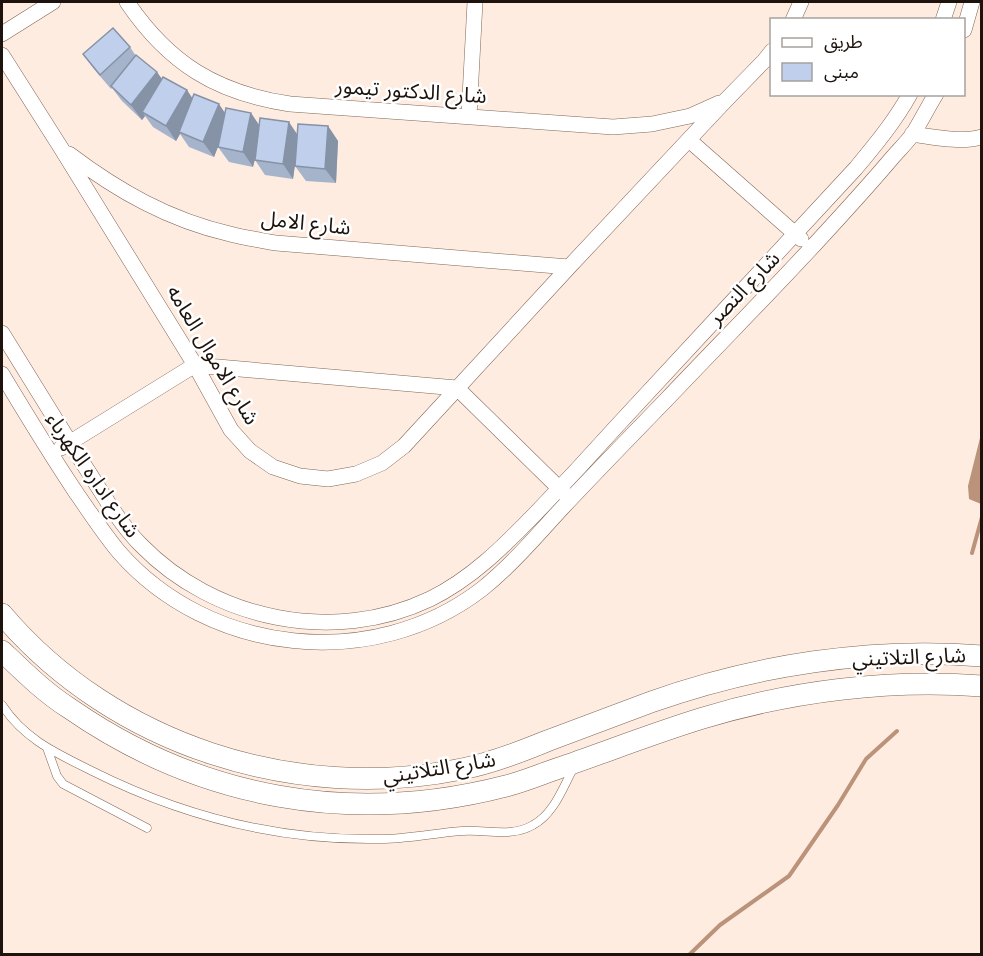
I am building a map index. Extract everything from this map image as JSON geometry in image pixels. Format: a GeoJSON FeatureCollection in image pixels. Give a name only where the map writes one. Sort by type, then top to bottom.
{"type":"FeatureCollection","features":[{"type":"Feature","properties":{"kind":"main road","name":"شارع التلاتيني"},"geometry":{"type":"LineString","coordinates":[[2,614],[45,659],[80,687],[118,712],[158,733],[242,764],[285,773],[330,778],[375,779],[419,776],[464,768],[507,757],[681,692],[771,669],[812,662],[883,655],[981,656]]}},
{"type":"Feature","properties":{"kind":"main road","name":"شارع التلاتيني"},"geometry":{"type":"LineString","coordinates":[[2,651],[30,678],[67,707],[147,754],[190,772],[234,787],[279,797],[325,803],[372,805],[464,796],[509,785],[704,718],[780,699],[897,685],[981,686]]}},
{"type":"Feature","properties":{"kind":"street"},"geometry":{"type":"LineString","coordinates":[[2,34],[53,2]]}},
{"type":"Feature","properties":{"kind":"street","name":"شارع الدكتور تيمور"},"geometry":{"type":"LineString","coordinates":[[127,2],[152,36],[192,70],[215,83],[264,100],[290,104],[613,127],[652,124],[690,116],[725,101]]}},
{"type":"Feature","properties":{"kind":"street"},"geometry":{"type":"LineString","coordinates":[[469,116],[475,2]]}},
{"type":"Feature","properties":{"kind":"street"},"geometry":{"type":"LineString","coordinates":[[794,18],[801,2]]}},
{"type":"Feature","properties":{"kind":"street"},"geometry":{"type":"LineString","coordinates":[[944,18],[949,2]]}},
{"type":"Feature","properties":{"kind":"street"},"geometry":{"type":"LineString","coordinates":[[965,24],[972,2]]}},
{"type":"Feature","properties":{"kind":"street","name":"شارع الاموال العامه"},"geometry":{"type":"LineString","coordinates":[[2,55],[195,365],[231,430],[250,451],[273,467],[300,476],[328,479],[356,474],[382,463],[404,446],[569,267],[765,61],[770,53]]}},
{"type":"Feature","properties":{"kind":"street","name":"شارع النصر"},"geometry":{"type":"LineString","coordinates":[[565,494],[880,139],[909,96]]}},
{"type":"Feature","properties":{"kind":"street","name":"شارع النصر"},"geometry":{"type":"LineString","coordinates":[[565,494],[814,245],[912,134],[935,96]]}},
{"type":"Feature","properties":{"kind":"street"},"geometry":{"type":"LineString","coordinates":[[912,134],[956,139],[981,137]]}},
{"type":"Feature","properties":{"kind":"street"},"geometry":{"type":"LineString","coordinates":[[689,140],[794,234],[804,242],[814,245]]}},
{"type":"Feature","properties":{"kind":"street","name":"شارع الامل"},"geometry":{"type":"LineString","coordinates":[[61,148],[99,177],[140,201],[184,220],[229,234],[276,243],[569,267]]}},
{"type":"Feature","properties":{"kind":"street","name":"شارع اداره الكهرباء"},"geometry":{"type":"LineString","coordinates":[[2,333],[113,510],[141,545],[175,574],[213,597],[255,613],[298,621],[343,622],[387,615],[429,600],[468,577],[565,494]]}},
{"type":"Feature","properties":{"kind":"street"},"geometry":{"type":"LineString","coordinates":[[51,454],[195,365],[457,388],[565,494]]}},
{"type":"Feature","properties":{"kind":"street","name":"شارع اداره الكهرباء"},"geometry":{"type":"LineString","coordinates":[[2,374],[95,521],[120,552],[148,580],[181,603],[216,622],[254,634],[293,641],[333,642],[373,638],[411,627],[448,611],[481,589],[511,563],[565,494]]}},
{"type":"Feature","properties":{"kind":"lane"},"geometry":{"type":"LineString","coordinates":[[2,705],[19,726],[47,748],[128,788],[188,811],[224,821],[269,831],[324,838],[408,838],[465,831],[510,833],[522,830],[539,822],[552,808],[576,762]]}},
{"type":"Feature","properties":{"kind":"lane"},"geometry":{"type":"LineString","coordinates":[[47,748],[57,776],[63,784],[147,828]]}},
{"type":"Feature","properties":{"kind":"shaded area"},"geometry":{"type":"Polygon","coordinates":[[[981,434],[982,504],[969,499],[968,486],[981,434]]]}},
{"type":"Feature","properties":{"kind":"building"},"geometry":{"type":"Polygon","coordinates":[[[113,28],[130,47],[100,75],[83,54],[113,28]]]}},
{"type":"Feature","properties":{"kind":"building"},"geometry":{"type":"Polygon","coordinates":[[[136,55],[157,72],[131,105],[111,86],[136,55]]]}},
{"type":"Feature","properties":{"kind":"building"},"geometry":{"type":"Polygon","coordinates":[[[163,77],[187,90],[166,126],[142,112],[163,77]]]}},
{"type":"Feature","properties":{"kind":"building"},"geometry":{"type":"Polygon","coordinates":[[[194,94],[219,104],[203,142],[179,132],[194,94]]]}},
{"type":"Feature","properties":{"kind":"building"},"geometry":{"type":"Polygon","coordinates":[[[226,108],[251,113],[243,152],[218,147],[226,108]]]}},
{"type":"Feature","properties":{"kind":"building"},"geometry":{"type":"Polygon","coordinates":[[[260,118],[289,122],[283,164],[255,160],[260,118]]]}},
{"type":"Feature","properties":{"kind":"building"},"geometry":{"type":"Polygon","coordinates":[[[298,124],[328,126],[325,169],[295,166],[298,124]]]}},
{"type":"Feature","properties":{"kind":"waterway"},"geometry":{"type":"LineString","coordinates":[[972,553],[982,517]]}},
{"type":"Feature","properties":{"kind":"waterway"},"geometry":{"type":"LineString","coordinates":[[690,954],[720,925],[789,876],[838,805],[866,759],[897,731]]}}]}
